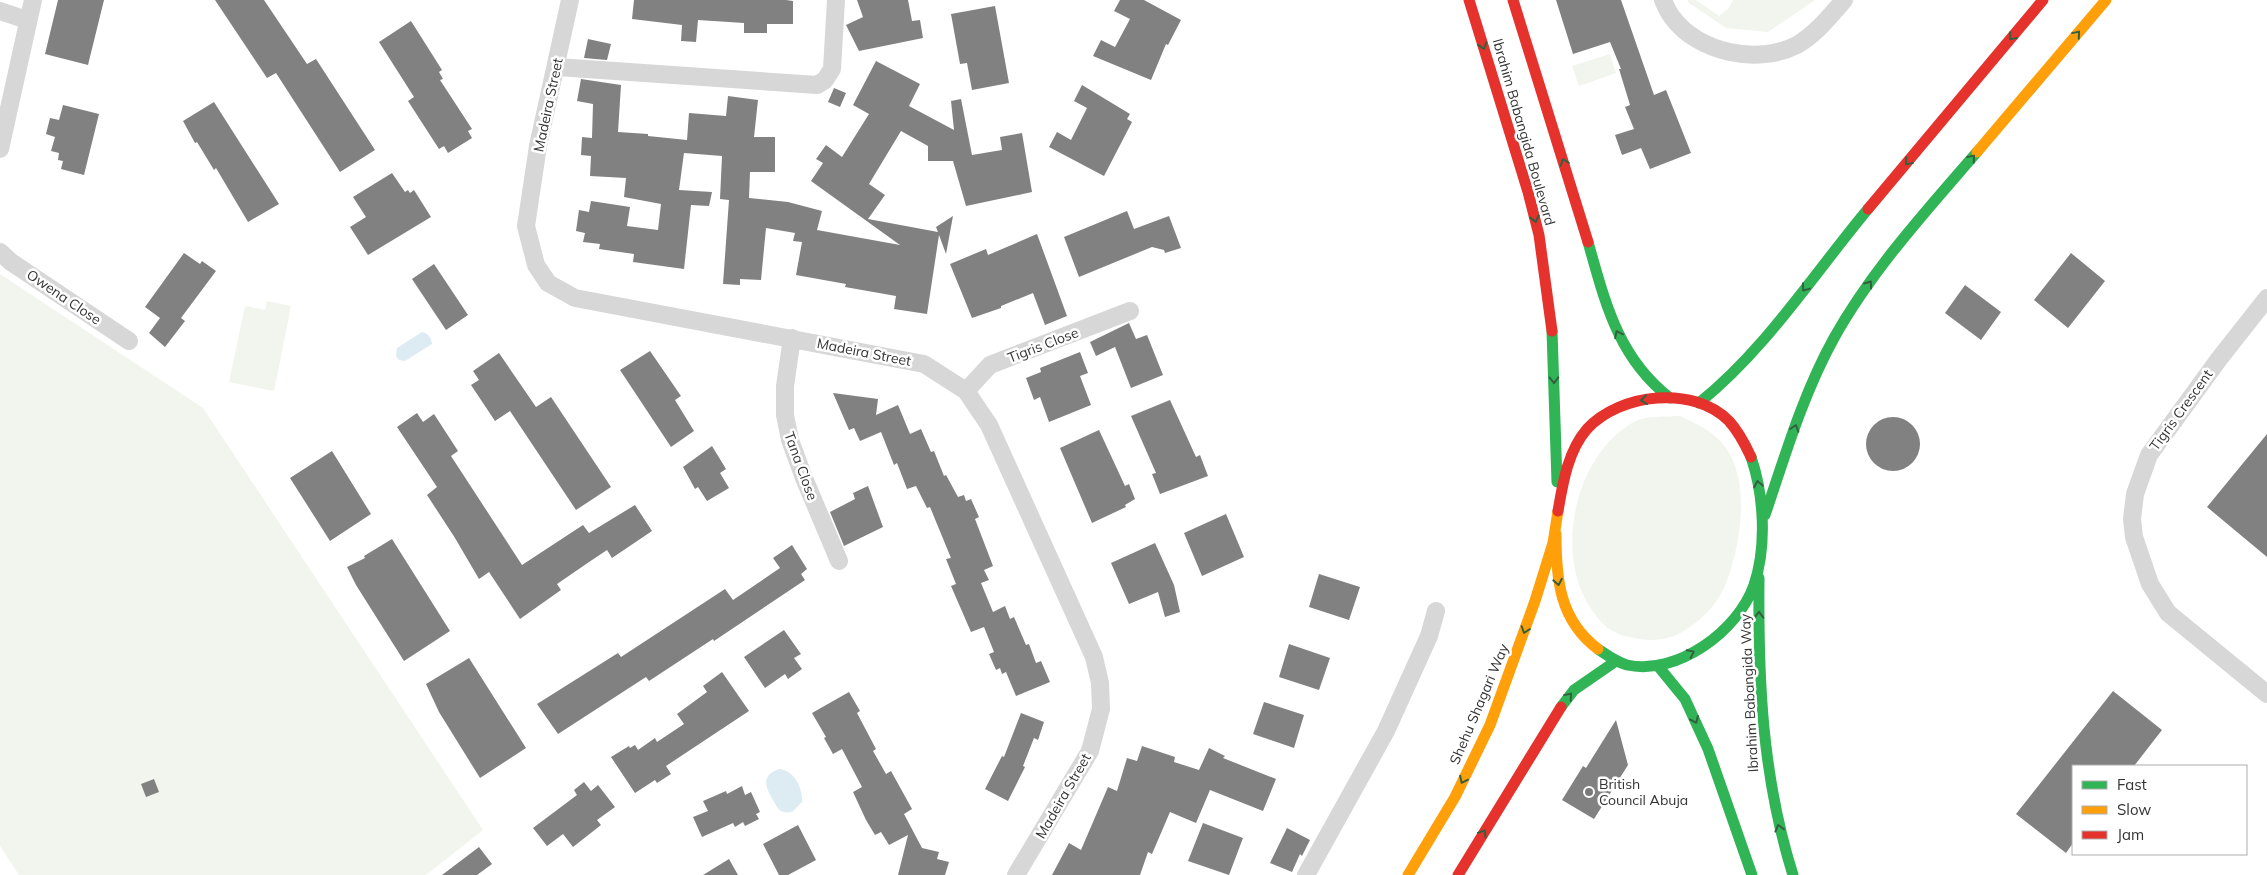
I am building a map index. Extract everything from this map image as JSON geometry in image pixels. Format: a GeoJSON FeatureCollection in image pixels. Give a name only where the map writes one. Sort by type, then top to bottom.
{"type":"FeatureCollection","features":[{"type":"Feature","properties":{"kind":"main road","name":"Ibrahim Babangida Boulevard"},"geometry":{"type":"LineString","coordinates":[[1469,0],[1528,192],[1539,235],[1552,323],[1558,512]]}},
{"type":"Feature","properties":{"kind":"main road","name":"Ibrahim Babangida Boulevard"},"geometry":{"type":"LineString","coordinates":[[1513,0],[1567,172],[1608,313],[1630,356],[1653,385],[1670,398]]}},
{"type":"Feature","properties":{"kind":"main road"},"geometry":{"type":"LineString","coordinates":[[1699,402],[1739,369],[1777,325],[1830,255],[2043,0]]}},
{"type":"Feature","properties":{"kind":"main road"},"geometry":{"type":"LineString","coordinates":[[1762,523],[1800,412],[1821,362],[1846,316],[1878,270],[1918,221],[2106,0]]}},
{"type":"Feature","properties":{"kind":"main road"},"geometry":{"type":"LineString","coordinates":[[1760,566],[1748,597],[1732,621],[1707,645],[1658,666],[1639,666],[1616,661],[1596,649],[1579,633],[1563,608],[1556,579],[1556,534],[1558,512],[1570,459],[1579,437],[1596,418],[1617,406],[1640,399],[1670,398],[1699,402],[1708,405],[1728,420],[1750,449],[1760,488],[1762,523]]}},
{"type":"Feature","properties":{"kind":"main road","name":"Ibrahim Babangida Way"},"geometry":{"type":"LineString","coordinates":[[1762,523],[1758,642],[1765,749],[1777,822],[1793,875]]}},
{"type":"Feature","properties":{"kind":"main road","name":"Shehu Shagari Way"},"geometry":{"type":"LineString","coordinates":[[1408,875],[1456,795],[1484,738],[1521,642],[1556,534]]}},
{"type":"Feature","properties":{"kind":"main road"},"geometry":{"type":"LineString","coordinates":[[1458,875],[1557,711],[1574,690],[1616,661]]}},
{"type":"Feature","properties":{"kind":"main road"},"geometry":{"type":"LineString","coordinates":[[1658,666],[1685,699],[1708,749],[1752,875]]}},
{"type":"Feature","properties":{"kind":"street"},"geometry":{"type":"LineString","coordinates":[[0,149],[33,0]]}},
{"type":"Feature","properties":{"kind":"street","name":"Madeira Street"},"geometry":{"type":"LineString","coordinates":[[570,0],[557,68],[538,146],[526,226],[536,265],[548,283],[575,298],[924,364],[966,391],[989,425],[1094,658],[1100,683],[1101,709],[1090,751],[1016,875]]}},
{"type":"Feature","properties":{"kind":"street"},"geometry":{"type":"LineString","coordinates":[[557,68],[817,85],[826,80],[832,69],[836,0]]}},
{"type":"Feature","properties":{"kind":"street"},"geometry":{"type":"LineString","coordinates":[[1663,0],[1672,17],[1699,41],[1738,53],[1760,55],[1780,51],[1798,44],[1818,29],[1844,0]]}},
{"type":"Feature","properties":{"kind":"street"},"geometry":{"type":"LineString","coordinates":[[0,11],[28,20]]}},
{"type":"Feature","properties":{"kind":"street","name":"Owena Close"},"geometry":{"type":"LineString","coordinates":[[0,252],[11,262],[129,340]]}},
{"type":"Feature","properties":{"kind":"street","name":"Tigris Crescent"},"geometry":{"type":"LineString","coordinates":[[2267,298],[2219,359],[2149,455],[2135,494],[2132,519],[2134,537],[2150,584],[2168,613],[2267,694]]}},
{"type":"Feature","properties":{"kind":"street","name":"Tigris Close"},"geometry":{"type":"LineString","coordinates":[[966,391],[990,365],[1130,311]]}},
{"type":"Feature","properties":{"kind":"street","name":"Tana Close"},"geometry":{"type":"LineString","coordinates":[[792,338],[785,386],[784,415],[790,440],[801,471],[839,561]]}},
{"type":"Feature","properties":{"kind":"street"},"geometry":{"type":"LineString","coordinates":[[1306,875],[1386,731],[1429,636],[1436,611]]}},
{"type":"Feature","properties":{"kind":"shaded area"},"geometry":{"type":"Polygon","coordinates":[[[1687,0],[1696,0],[1719,16],[1728,9],[1733,0],[1815,0],[1768,32],[1726,28],[1687,0]]]}},
{"type":"Feature","properties":{"kind":"shaded area"},"geometry":{"type":"Polygon","coordinates":[[[1610,54],[1616,73],[1579,86],[1572,66],[1610,54]]]}},
{"type":"Feature","properties":{"kind":"shaded area"},"geometry":{"type":"Polygon","coordinates":[[[0,274],[203,408],[483,830],[426,875],[19,875],[0,846],[0,274]]]}},
{"type":"Feature","properties":{"kind":"shaded area"},"geometry":{"type":"Polygon","coordinates":[[[267,301],[291,306],[274,391],[229,382],[245,306],[265,310],[267,301]]]}},
{"type":"Feature","properties":{"kind":"shaded area"},"geometry":{"type":"Polygon","coordinates":[[[422,332],[429,336],[432,344],[405,361],[399,360],[396,356],[397,348],[422,332]]]}},
{"type":"Feature","properties":{"kind":"shaded area"},"geometry":{"type":"Polygon","coordinates":[[[1680,416],[1717,437],[1733,461],[1738,475],[1741,505],[1736,551],[1729,576],[1720,596],[1708,612],[1692,626],[1677,635],[1659,640],[1646,640],[1621,635],[1612,631],[1600,621],[1588,604],[1578,582],[1573,557],[1573,531],[1577,505],[1585,480],[1597,457],[1613,438],[1637,420],[1680,416]]]}},
{"type":"Feature","properties":{"kind":"shaded area"},"geometry":{"type":"Polygon","coordinates":[[[779,769],[793,776],[801,791],[802,802],[792,812],[785,812],[779,809],[770,795],[767,786],[766,782],[769,775],[779,769]]]}},
{"type":"Feature","properties":{"kind":"building"},"geometry":{"type":"Polygon","coordinates":[[[58,0],[104,0],[88,65],[45,54],[58,0]]]}},
{"type":"Feature","properties":{"kind":"building"},"geometry":{"type":"Polygon","coordinates":[[[215,0],[264,0],[307,64],[316,59],[375,150],[340,172],[276,73],[267,78],[215,0]]]}},
{"type":"Feature","properties":{"kind":"building"},"geometry":{"type":"Polygon","coordinates":[[[634,0],[793,1],[793,24],[767,24],[767,33],[744,33],[744,23],[698,20],[696,42],[681,41],[682,25],[632,19],[634,0]]]}},
{"type":"Feature","properties":{"kind":"building"},"geometry":{"type":"Polygon","coordinates":[[[857,0],[908,0],[912,21],[920,20],[923,38],[859,51],[846,25],[863,17],[857,0]]]}},
{"type":"Feature","properties":{"kind":"building"},"geometry":{"type":"Polygon","coordinates":[[[1120,0],[1144,0],[1181,20],[1168,45],[1166,44],[1151,80],[1093,56],[1101,40],[1115,47],[1130,19],[1114,11],[1120,0]]]}},
{"type":"Feature","properties":{"kind":"building"},"geometry":{"type":"Polygon","coordinates":[[[1556,0],[1621,0],[1654,95],[1666,90],[1691,153],[1650,169],[1641,148],[1622,155],[1615,135],[1634,129],[1625,107],[1630,105],[1619,69],[1621,69],[1610,42],[1573,54],[1556,0]]]}},
{"type":"Feature","properties":{"kind":"building"},"geometry":{"type":"Polygon","coordinates":[[[995,6],[1009,83],[972,90],[967,63],[960,64],[951,14],[995,6]]]}},
{"type":"Feature","properties":{"kind":"building"},"geometry":{"type":"Polygon","coordinates":[[[411,21],[442,70],[439,72],[443,79],[440,80],[472,129],[468,131],[472,138],[448,153],[444,146],[439,149],[408,101],[414,97],[379,42],[411,21]]]}},
{"type":"Feature","properties":{"kind":"building"},"geometry":{"type":"Polygon","coordinates":[[[588,39],[611,44],[607,60],[584,58],[588,39]]]}},
{"type":"Feature","properties":{"kind":"building"},"geometry":{"type":"Polygon","coordinates":[[[876,61],[920,84],[909,106],[954,130],[951,101],[961,99],[972,155],[1002,150],[1000,137],[1022,133],[1032,192],[966,206],[953,161],[928,161],[928,146],[901,131],[869,184],[885,195],[868,219],[938,232],[936,227],[953,216],[946,254],[939,235],[927,314],[894,309],[896,296],[845,287],[846,284],[796,275],[802,242],[793,241],[795,233],[766,228],[761,280],[740,279],[740,285],[723,284],[729,200],[720,199],[722,156],[684,153],[679,190],[712,192],[709,206],[691,205],[684,269],[633,262],[634,254],[599,249],[600,244],[583,242],[585,233],[576,231],[579,210],[589,212],[591,201],[630,207],[627,226],[658,230],[661,204],[624,197],[626,178],[590,176],[591,156],[581,155],[582,137],[592,138],[593,104],[577,101],[581,79],[621,85],[618,132],[648,134],[648,136],[687,140],[689,113],[726,116],[728,96],[758,100],[754,137],[775,137],[775,172],[750,172],[749,198],[788,202],[822,211],[817,230],[900,245],[811,181],[823,163],[816,159],[826,145],[842,157],[869,114],[853,105],[876,61]]]}},
{"type":"Feature","properties":{"kind":"building"},"geometry":{"type":"Polygon","coordinates":[[[1082,85],[1130,114],[1127,119],[1132,122],[1104,176],[1049,147],[1057,132],[1071,140],[1087,108],[1074,101],[1082,85]]]}},
{"type":"Feature","properties":{"kind":"building"},"geometry":{"type":"Polygon","coordinates":[[[834,88],[846,93],[840,107],[828,102],[834,88]]]}},
{"type":"Feature","properties":{"kind":"building"},"geometry":{"type":"Polygon","coordinates":[[[214,102],[279,204],[248,222],[216,168],[214,170],[197,142],[195,143],[183,121],[214,102]]]}},
{"type":"Feature","properties":{"kind":"building"},"geometry":{"type":"Polygon","coordinates":[[[63,105],[99,114],[84,175],[61,169],[63,161],[58,160],[59,153],[51,151],[55,137],[46,134],[50,118],[59,120],[63,105]]]}},
{"type":"Feature","properties":{"kind":"building"},"geometry":{"type":"Polygon","coordinates":[[[392,173],[405,192],[408,190],[410,193],[414,190],[431,217],[368,255],[350,227],[366,217],[353,197],[392,173]]]}},
{"type":"Feature","properties":{"kind":"building"},"geometry":{"type":"Polygon","coordinates":[[[1127,211],[1134,229],[1169,216],[1181,248],[1165,253],[1164,250],[1152,247],[1079,277],[1064,237],[1127,211]]]}},
{"type":"Feature","properties":{"kind":"building"},"geometry":{"type":"Polygon","coordinates":[[[1037,234],[1067,316],[1045,325],[1033,293],[1001,306],[1001,308],[972,318],[950,264],[986,249],[988,255],[1037,234]]]}},
{"type":"Feature","properties":{"kind":"building"},"geometry":{"type":"Polygon","coordinates":[[[184,253],[200,264],[202,261],[216,271],[181,318],[185,321],[165,347],[149,333],[160,318],[145,307],[184,253]]]}},
{"type":"Feature","properties":{"kind":"building"},"geometry":{"type":"Polygon","coordinates":[[[2071,253],[2105,281],[2068,328],[2034,300],[2071,253]]]}},
{"type":"Feature","properties":{"kind":"building"},"geometry":{"type":"Polygon","coordinates":[[[434,264],[468,315],[446,330],[412,279],[434,264]]]}},
{"type":"Feature","properties":{"kind":"building"},"geometry":{"type":"Polygon","coordinates":[[[1965,285],[2001,312],[1981,340],[1945,313],[1965,285]]]}},
{"type":"Feature","properties":{"kind":"building"},"geometry":{"type":"Polygon","coordinates":[[[1129,323],[1136,339],[1147,335],[1163,375],[1131,388],[1115,347],[1096,356],[1090,342],[1129,323]]]}},
{"type":"Feature","properties":{"kind":"building"},"geometry":{"type":"Polygon","coordinates":[[[650,351],[681,396],[675,400],[694,431],[671,447],[620,370],[650,351]]]}},
{"type":"Feature","properties":{"kind":"building"},"geometry":{"type":"Polygon","coordinates":[[[1080,352],[1088,373],[1080,376],[1091,405],[1049,422],[1040,397],[1034,400],[1026,378],[1041,372],[1040,368],[1080,352]]]}},
{"type":"Feature","properties":{"kind":"building"},"geometry":{"type":"Polygon","coordinates":[[[499,353],[536,407],[551,397],[611,487],[576,510],[510,411],[495,421],[471,385],[479,380],[473,371],[499,353]]]}},
{"type":"Feature","properties":{"kind":"building"},"geometry":{"type":"Polygon","coordinates":[[[833,393],[878,399],[876,415],[898,405],[910,434],[921,429],[931,452],[934,451],[944,476],[946,475],[958,497],[964,495],[966,501],[971,499],[979,517],[975,519],[993,566],[984,570],[989,580],[981,583],[993,612],[1005,606],[1010,619],[1014,617],[1026,645],[1029,644],[1036,663],[1041,661],[1050,682],[1016,696],[1006,672],[1002,674],[1000,668],[996,670],[989,654],[994,652],[984,627],[971,632],[951,586],[956,584],[946,559],[951,558],[930,507],[927,508],[916,486],[907,489],[897,463],[894,465],[881,432],[860,441],[854,428],[849,430],[833,393]]]}},
{"type":"Feature","properties":{"kind":"building"},"geometry":{"type":"Polygon","coordinates":[[[1170,400],[1196,457],[1200,455],[1208,476],[1160,494],[1152,474],[1156,473],[1131,416],[1170,400]]]}},
{"type":"Feature","properties":{"kind":"building"},"geometry":{"type":"Polygon","coordinates":[[[417,413],[423,422],[434,414],[458,451],[451,456],[522,565],[583,525],[589,533],[635,505],[652,531],[612,558],[607,550],[557,584],[561,590],[520,619],[489,572],[479,579],[427,495],[437,487],[397,427],[417,413]]]}},
{"type":"Feature","properties":{"kind":"building"},"geometry":{"type":"Polygon","coordinates":[[[1893,417],[1903,419],[1912,425],[1918,434],[1920,444],[1918,454],[1912,463],[1903,469],[1893,471],[1883,469],[1874,463],[1868,454],[1866,444],[1868,434],[1874,425],[1883,419],[1893,417]]]}},
{"type":"Feature","properties":{"kind":"building"},"geometry":{"type":"Polygon","coordinates":[[[1099,430],[1125,486],[1129,484],[1135,499],[1125,505],[1126,507],[1092,523],[1060,448],[1099,430]]]}},
{"type":"Feature","properties":{"kind":"building"},"geometry":{"type":"Polygon","coordinates":[[[2267,434],[2267,557],[2207,507],[2267,434]]]}},
{"type":"Feature","properties":{"kind":"building"},"geometry":{"type":"Polygon","coordinates":[[[712,446],[726,469],[720,473],[729,488],[707,501],[698,487],[695,489],[683,467],[712,446]]]}},
{"type":"Feature","properties":{"kind":"building"},"geometry":{"type":"Polygon","coordinates":[[[332,451],[371,514],[330,541],[290,478],[332,451]]]}},
{"type":"Feature","properties":{"kind":"building"},"geometry":{"type":"Polygon","coordinates":[[[868,486],[883,527],[844,546],[830,512],[855,499],[853,493],[868,486]]]}},
{"type":"Feature","properties":{"kind":"building"},"geometry":{"type":"Polygon","coordinates":[[[1226,514],[1244,557],[1202,576],[1184,533],[1226,514]]]}},
{"type":"Feature","properties":{"kind":"building"},"geometry":{"type":"Polygon","coordinates":[[[392,539],[450,631],[404,661],[356,585],[347,567],[365,558],[364,556],[392,539]]]}},
{"type":"Feature","properties":{"kind":"building"},"geometry":{"type":"Polygon","coordinates":[[[1155,543],[1174,585],[1180,612],[1165,617],[1158,592],[1129,604],[1111,563],[1155,543]]]}},
{"type":"Feature","properties":{"kind":"building"},"geometry":{"type":"Polygon","coordinates":[[[792,545],[807,569],[801,574],[805,580],[714,641],[713,639],[649,681],[646,677],[558,734],[537,704],[618,653],[621,657],[725,589],[733,600],[780,568],[773,558],[792,545]]]}},
{"type":"Feature","properties":{"kind":"building"},"geometry":{"type":"Polygon","coordinates":[[[1319,574],[1360,587],[1349,620],[1309,607],[1319,574]]]}},
{"type":"Feature","properties":{"kind":"building"},"geometry":{"type":"Polygon","coordinates":[[[784,630],[801,654],[794,658],[802,669],[788,679],[785,674],[765,688],[744,657],[784,630]]]}},
{"type":"Feature","properties":{"kind":"building"},"geometry":{"type":"Polygon","coordinates":[[[1289,644],[1330,658],[1319,690],[1279,677],[1289,644]]]}},
{"type":"Feature","properties":{"kind":"building"},"geometry":{"type":"Polygon","coordinates":[[[469,658],[526,748],[480,778],[439,712],[426,684],[469,658]]]}},
{"type":"Feature","properties":{"kind":"building"},"geometry":{"type":"Polygon","coordinates":[[[722,672],[749,711],[666,766],[671,774],[657,783],[655,780],[635,793],[611,757],[629,746],[630,748],[635,745],[638,750],[655,738],[657,742],[684,724],[677,714],[707,692],[703,686],[722,672]]]}},
{"type":"Feature","properties":{"kind":"building"},"geometry":{"type":"Polygon","coordinates":[[[2113,691],[2162,730],[2135,765],[2072,765],[2072,844],[2066,853],[2016,814],[2113,691]]]}},
{"type":"Feature","properties":{"kind":"building"},"geometry":{"type":"Polygon","coordinates":[[[849,692],[860,711],[857,713],[876,749],[873,751],[886,774],[891,771],[912,809],[904,814],[922,848],[939,852],[937,859],[949,862],[945,875],[898,875],[908,835],[889,845],[881,832],[875,835],[866,820],[853,792],[862,787],[842,749],[833,754],[824,738],[826,737],[812,713],[849,692]]]}},
{"type":"Feature","properties":{"kind":"building"},"geometry":{"type":"Polygon","coordinates":[[[1264,702],[1304,715],[1294,748],[1253,734],[1264,702]]]}},
{"type":"Feature","properties":{"kind":"building"},"geometry":{"type":"Polygon","coordinates":[[[1021,713],[1044,722],[1038,740],[1034,738],[1023,766],[1025,767],[1008,801],[985,789],[1002,756],[1004,757],[1021,713]]]}},
{"type":"Feature","properties":{"kind":"building"},"geometry":{"type":"Polygon","coordinates":[[[1616,720],[1628,765],[1594,819],[1562,800],[1583,766],[1586,768],[1616,720]]]}},
{"type":"Feature","properties":{"kind":"building"},"geometry":{"type":"Polygon","coordinates":[[[1142,746],[1175,757],[1174,762],[1199,770],[1209,748],[1225,756],[1223,758],[1276,779],[1263,811],[1210,790],[1196,823],[1170,812],[1152,854],[1148,852],[1140,875],[1052,875],[1069,843],[1081,850],[1108,787],[1117,791],[1127,758],[1137,761],[1142,746]]]}},
{"type":"Feature","properties":{"kind":"building"},"geometry":{"type":"Polygon","coordinates":[[[154,779],[159,792],[146,797],[141,784],[154,779]]]}},
{"type":"Feature","properties":{"kind":"building"},"geometry":{"type":"Polygon","coordinates":[[[584,782],[591,791],[598,785],[615,807],[597,820],[601,825],[573,847],[563,834],[547,846],[533,828],[577,795],[574,790],[584,782]]]}},
{"type":"Feature","properties":{"kind":"building"},"geometry":{"type":"Polygon","coordinates":[[[742,786],[745,795],[751,792],[760,812],[756,814],[759,819],[745,826],[743,822],[735,827],[733,823],[702,837],[693,817],[708,811],[703,801],[726,791],[727,794],[742,786]]]}},
{"type":"Feature","properties":{"kind":"building"},"geometry":{"type":"Polygon","coordinates":[[[1203,823],[1243,838],[1229,875],[1188,861],[1203,823]]]}},
{"type":"Feature","properties":{"kind":"building"},"geometry":{"type":"Polygon","coordinates":[[[798,825],[816,860],[788,875],[779,875],[763,844],[798,825]]]}},
{"type":"Feature","properties":{"kind":"building"},"geometry":{"type":"Polygon","coordinates":[[[1287,828],[1310,840],[1302,856],[1300,854],[1292,872],[1270,863],[1287,828]]]}},
{"type":"Feature","properties":{"kind":"building"},"geometry":{"type":"Polygon","coordinates":[[[479,847],[492,864],[477,875],[442,875],[479,847]]]}},
{"type":"Feature","properties":{"kind":"building"},"geometry":{"type":"Polygon","coordinates":[[[729,859],[738,875],[703,875],[729,859]]]}},
{"type":"Feature","properties":{"kind":"traffic: fast"},"geometry":{"type":"LineString","coordinates":[[1765,515],[1804,403],[1834,338],[1882,265],[1977,152]]}},
{"type":"Feature","properties":{"kind":"traffic: fast"},"geometry":{"type":"LineString","coordinates":[[1699,403],[1723,382],[1767,335],[1868,209]]}},
{"type":"Feature","properties":{"kind":"traffic: fast"},"geometry":{"type":"LineString","coordinates":[[1588,242],[1616,328],[1638,365],[1652,382],[1670,398]]}},
{"type":"Feature","properties":{"kind":"traffic: fast"},"geometry":{"type":"LineString","coordinates":[[1552,331],[1557,482]]}},
{"type":"Feature","properties":{"kind":"traffic: fast"},"geometry":{"type":"LineString","coordinates":[[1598,649],[1627,665],[1646,667],[1666,664],[1685,657],[1703,646],[1720,633],[1734,618],[1746,602],[1754,585],[1761,554],[1761,504],[1751,457]]}},
{"type":"Feature","properties":{"kind":"traffic: fast"},"geometry":{"type":"LineString","coordinates":[[1759,578],[1761,691],[1768,765],[1774,801],[1793,875]]}},
{"type":"Feature","properties":{"kind":"traffic: fast"},"geometry":{"type":"LineString","coordinates":[[1561,707],[1574,690],[1616,661]]}},
{"type":"Feature","properties":{"kind":"traffic: fast"},"geometry":{"type":"LineString","coordinates":[[1658,666],[1685,699],[1708,749],[1752,875]]}},
{"type":"Feature","properties":{"kind":"traffic: slow"},"geometry":{"type":"LineString","coordinates":[[1977,152],[2106,0]]}},
{"type":"Feature","properties":{"kind":"traffic: slow"},"geometry":{"type":"LineString","coordinates":[[1408,875],[1455,797],[1490,725],[1535,601],[1553,543],[1558,511]]}},
{"type":"Feature","properties":{"kind":"traffic: slow"},"geometry":{"type":"LineString","coordinates":[[1556,534],[1557,566],[1562,597],[1575,625],[1585,638],[1598,649]]}},
{"type":"Feature","properties":{"kind":"traffic: jam"},"geometry":{"type":"LineString","coordinates":[[1469,0],[1528,192],[1539,235],[1552,331]]}},
{"type":"Feature","properties":{"kind":"traffic: jam"},"geometry":{"type":"LineString","coordinates":[[1513,0],[1588,242]]}},
{"type":"Feature","properties":{"kind":"traffic: jam"},"geometry":{"type":"LineString","coordinates":[[1868,209],[2043,0]]}},
{"type":"Feature","properties":{"kind":"traffic: jam"},"geometry":{"type":"LineString","coordinates":[[1558,511],[1567,467],[1575,447],[1587,429],[1601,417],[1618,407],[1637,401],[1677,398],[1697,402],[1714,410],[1733,425],[1751,457]]}},
{"type":"Feature","properties":{"kind":"traffic: jam"},"geometry":{"type":"LineString","coordinates":[[1458,875],[1561,707]]}},
{"type":"Feature","properties":{"kind":"place","name":"British Council Abuja"},"geometry":{"type":"Point","coordinates":[1589,792]}}]}
